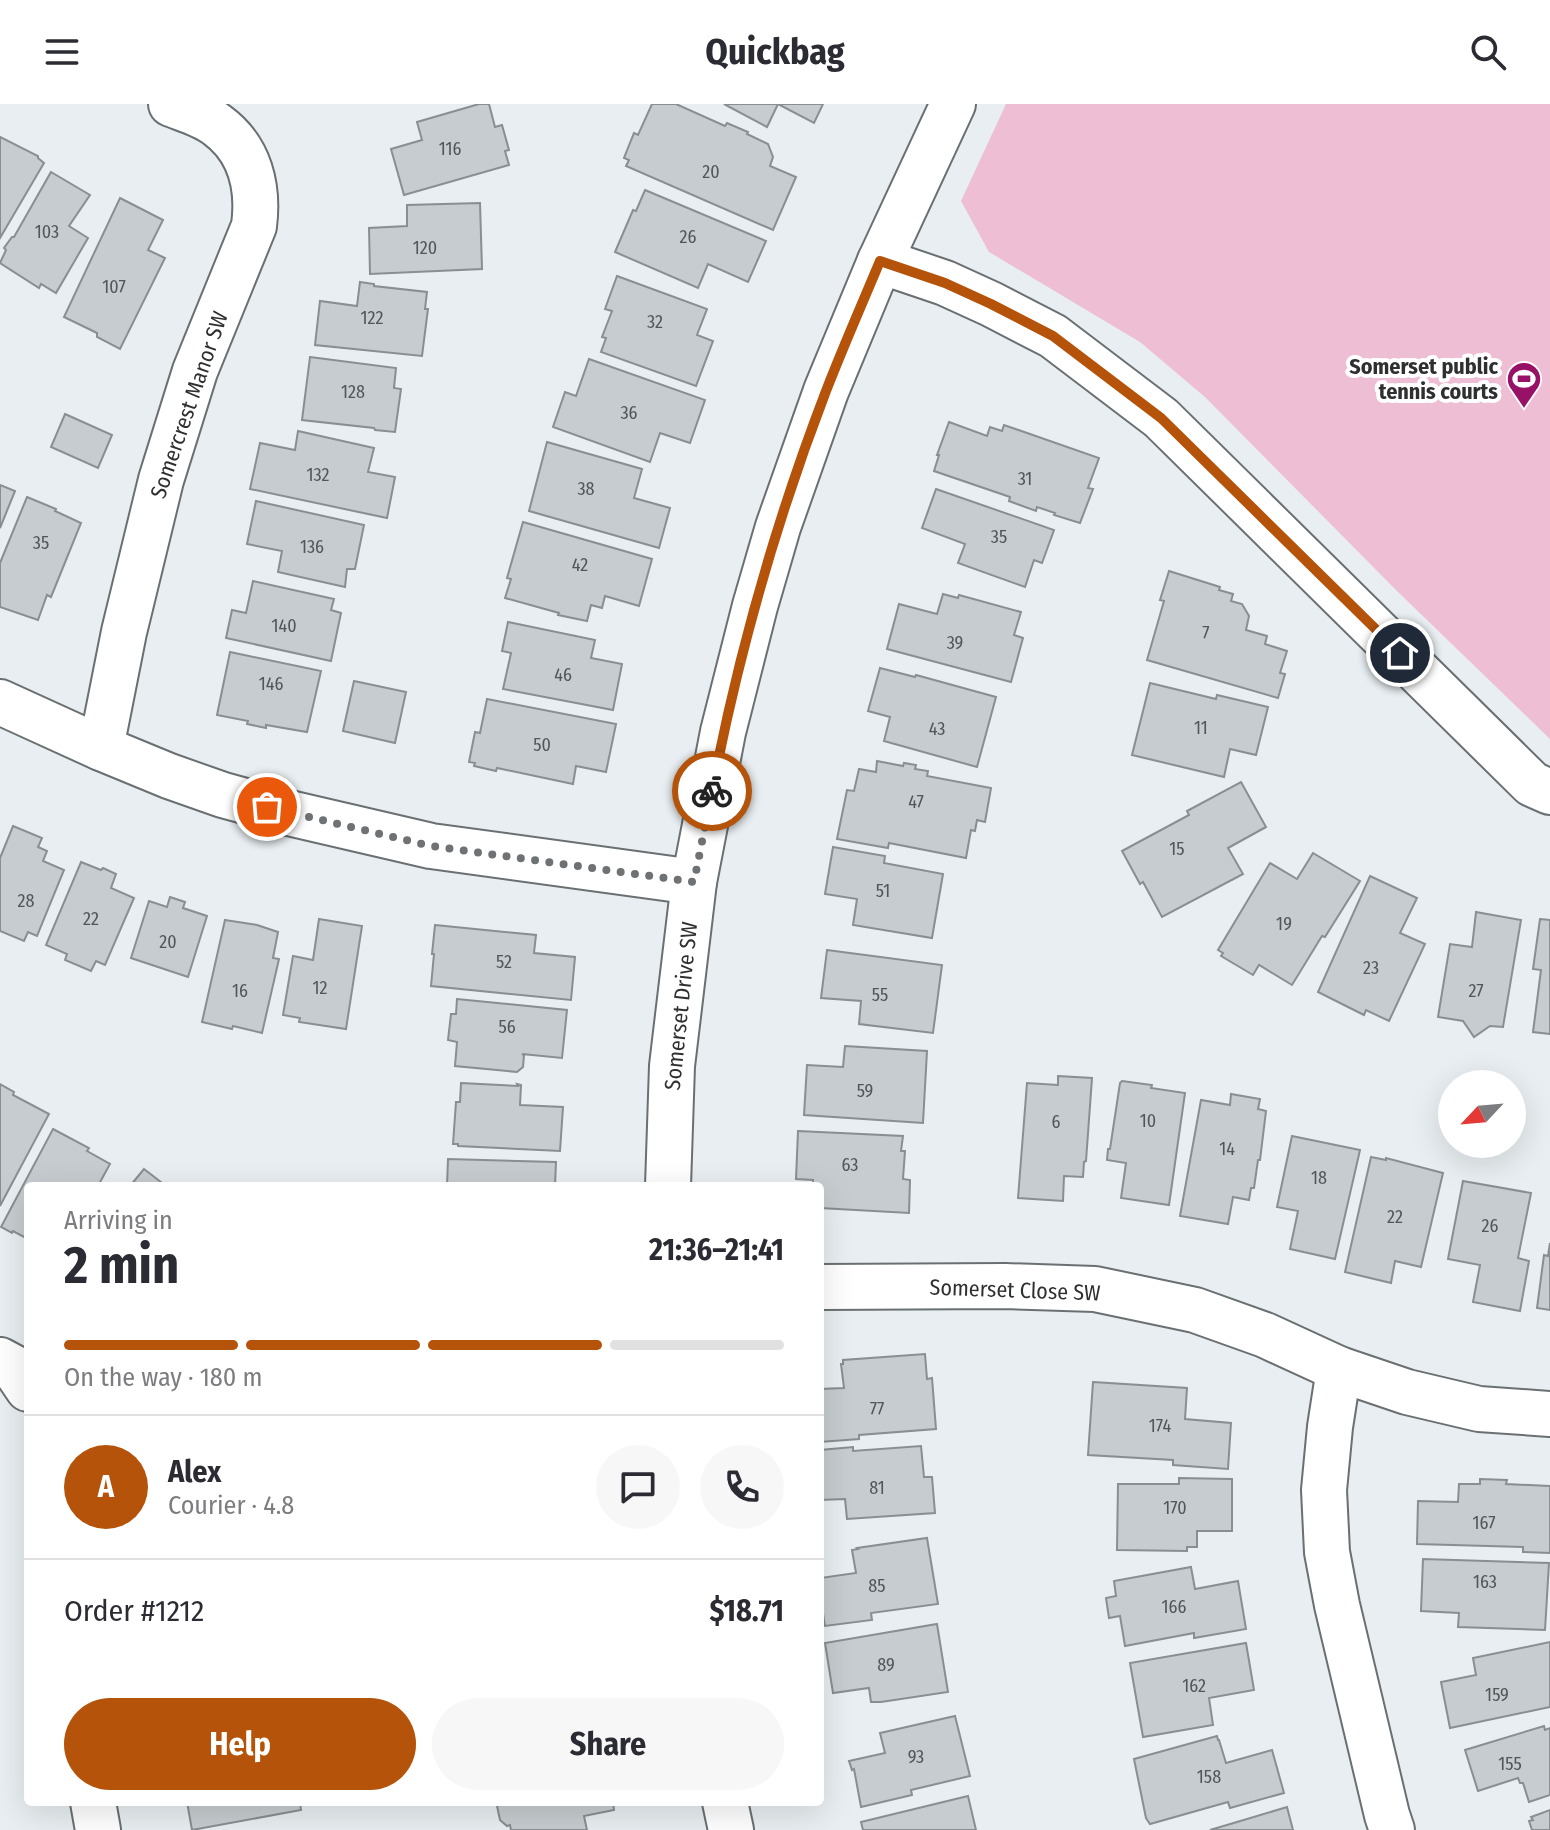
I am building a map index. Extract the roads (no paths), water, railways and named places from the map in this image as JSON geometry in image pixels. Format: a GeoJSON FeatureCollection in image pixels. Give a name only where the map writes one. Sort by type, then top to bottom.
{"type":"FeatureCollection","features":[{"type":"Feature","properties":{"kind":"street","name":"Somercrest Manor SW"},"geometry":{"type":"LineString","coordinates":[[101,748],[124,632],[161,480],[195,371],[254,226],[257,203],[253,178],[245,156],[235,141],[216,124],[171,104]]}},
{"type":"Feature","properties":{"kind":"street","name":"Somerset Drive SW"},"geometry":{"type":"LineString","coordinates":[[668,1182],[672,1066],[694,882],[723,732],[755,606],[774,540],[826,391],[880,261],[953,104]]}},
{"type":"Feature","properties":{"kind":"street"},"geometry":{"type":"LineString","coordinates":[[880,261],[945,283],[1053,336],[1130,393],[1172,429],[1532,784],[1550,792]]}},
{"type":"Feature","properties":{"kind":"street"},"geometry":{"type":"LineString","coordinates":[[0,702],[101,748],[223,795],[431,846],[694,882]]}},
{"type":"Feature","properties":{"kind":"street","name":"Somerset Close SW"},"geometry":{"type":"LineString","coordinates":[[824,1287],[1095,1289],[1195,1310],[1265,1335],[1339,1369],[1407,1392],[1479,1409],[1550,1414]]}},
{"type":"Feature","properties":{"kind":"street"},"geometry":{"type":"LineString","coordinates":[[0,1360],[13,1367],[24,1383]]}},
{"type":"Feature","properties":{"kind":"street"},"geometry":{"type":"LineString","coordinates":[[1339,1369],[1324,1490],[1327,1552],[1392,1830]]}},
{"type":"Feature","properties":{"kind":"street"},"geometry":{"type":"LineString","coordinates":[[94,1806],[98,1830]]}},
{"type":"Feature","properties":{"kind":"street"},"geometry":{"type":"LineString","coordinates":[[726,1806],[731,1830]]}},
{"type":"Feature","properties":{"kind":"place","name":"Somerset public tennis courts"},"geometry":{"type":"Point","coordinates":[1524,410]}}]}
